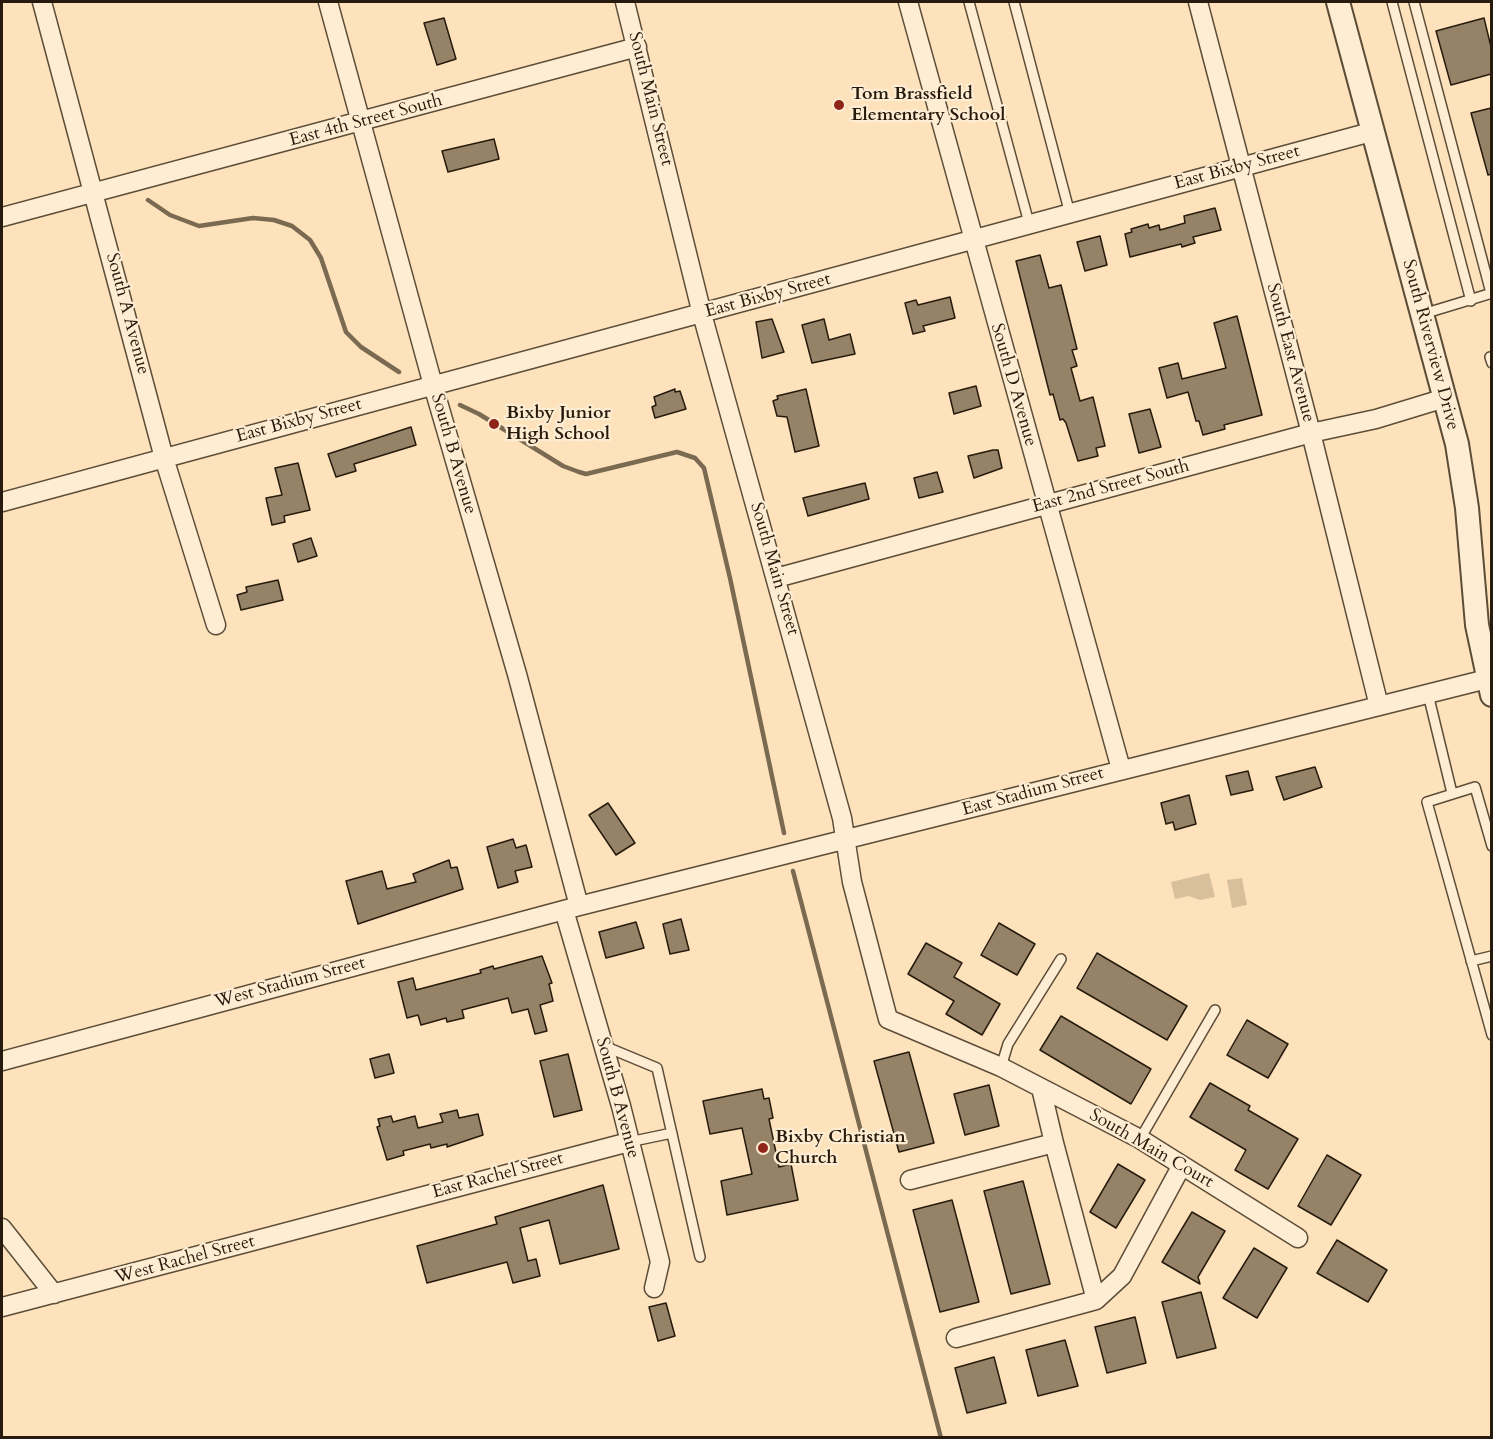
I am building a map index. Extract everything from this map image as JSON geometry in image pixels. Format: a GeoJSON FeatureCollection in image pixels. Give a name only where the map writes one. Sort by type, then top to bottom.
{"type":"FeatureCollection","features":[{"type":"Feature","properties":{"kind":"street","name":"South A Avenue"},"geometry":{"type":"LineString","coordinates":[[42,2],[95,193],[164,458],[216,625]]}},
{"type":"Feature","properties":{"kind":"street","name":"South B Avenue"},"geometry":{"type":"LineString","coordinates":[[328,2],[433,385],[517,674],[604,1046],[660,1262],[654,1288]]}},
{"type":"Feature","properties":{"kind":"street","name":"South Main Street"},"geometry":{"type":"LineString","coordinates":[[625,2],[702,314],[842,818],[852,882],[888,1019],[1001,1067]]}},
{"type":"Feature","properties":{"kind":"street","name":"South D Avenue"},"geometry":{"type":"LineString","coordinates":[[908,2],[972,240],[1121,769]]}},
{"type":"Feature","properties":{"kind":"street","name":"South East Avenue"},"geometry":{"type":"LineString","coordinates":[[1198,2],[1311,433],[1379,706]]}},
{"type":"Feature","properties":{"kind":"street","name":"South Riverview Drive"},"geometry":{"type":"LineString","coordinates":[[1338,2],[1371,132],[1445,398],[1463,481],[1477,625],[1489,687]]}},
{"type":"Feature","properties":{"kind":"street","name":"East 4th Street South"},"geometry":{"type":"LineString","coordinates":[[2,217],[361,123],[637,47]]}},
{"type":"Feature","properties":{"kind":"street","name":"East Bixby Street"},"geometry":{"type":"LineString","coordinates":[[2,502],[1371,132]]}},
{"type":"Feature","properties":{"kind":"street","name":"East 2nd Street South"},"geometry":{"type":"LineString","coordinates":[[776,578],[1311,433],[1376,419],[1445,398]]}},
{"type":"Feature","properties":{"kind":"street","name":"East Stadium Street"},"geometry":{"type":"LineString","coordinates":[[571,908],[1428,694],[1489,687]]}},
{"type":"Feature","properties":{"kind":"street","name":"West Stadium Street"},"geometry":{"type":"LineString","coordinates":[[2,1060],[571,908]]}},
{"type":"Feature","properties":{"kind":"street","name":"South Main Court"},"geometry":{"type":"LineString","coordinates":[[1001,1067],[1140,1139],[1298,1238]]}},
{"type":"Feature","properties":{"kind":"street"},"geometry":{"type":"LineString","coordinates":[[1041,1088],[1096,1300]]}},
{"type":"Feature","properties":{"kind":"street","name":"East Rachel Street"},"geometry":{"type":"LineString","coordinates":[[367,1211],[629,1142]]}},
{"type":"Feature","properties":{"kind":"street"},"geometry":{"type":"LineString","coordinates":[[910,1180],[1054,1143]]}},
{"type":"Feature","properties":{"kind":"street"},"geometry":{"type":"LineString","coordinates":[[956,1338],[1096,1300],[1122,1276],[1182,1165]]}},
{"type":"Feature","properties":{"kind":"street","name":"West Rachel Street"},"geometry":{"type":"LineString","coordinates":[[2,1307],[367,1211]]}},
{"type":"Feature","properties":{"kind":"street"},"geometry":{"type":"LineString","coordinates":[[2,1228],[54,1294]]}},
{"type":"Feature","properties":{"kind":"lane"},"geometry":{"type":"LineString","coordinates":[[969,2],[1029,223]]}},
{"type":"Feature","properties":{"kind":"lane"},"geometry":{"type":"LineString","coordinates":[[1014,2],[1070,214]]}},
{"type":"Feature","properties":{"kind":"lane"},"geometry":{"type":"LineString","coordinates":[[1392,2],[1471,301]]}},
{"type":"Feature","properties":{"kind":"lane"},"geometry":{"type":"LineString","coordinates":[[1414,2],[1491,293],[1421,315]]}},
{"type":"Feature","properties":{"kind":"lane"},"geometry":{"type":"LineString","coordinates":[[1428,694],[1452,794]]}},
{"type":"Feature","properties":{"kind":"lane"},"geometry":{"type":"LineString","coordinates":[[1491,846],[1475,787],[1427,802],[1491,1035]]}},
{"type":"Feature","properties":{"kind":"lane"},"geometry":{"type":"LineString","coordinates":[[1471,962],[1491,956]]}},
{"type":"Feature","properties":{"kind":"lane"},"geometry":{"type":"LineString","coordinates":[[1001,1067],[1008,1044],[1061,959]]}},
{"type":"Feature","properties":{"kind":"lane"},"geometry":{"type":"LineString","coordinates":[[1140,1139],[1215,1010]]}},
{"type":"Feature","properties":{"kind":"lane"},"geometry":{"type":"LineString","coordinates":[[604,1046],[657,1068],[700,1257]]}},
{"type":"Feature","properties":{"kind":"lane"},"geometry":{"type":"LineString","coordinates":[[629,1142],[672,1134]]}},
{"type":"Feature","properties":{"kind":"shaded area"},"geometry":{"type":"Polygon","coordinates":[[[1209,873],[1215,897],[1200,900],[1189,896],[1175,899],[1171,882],[1209,873]]]}},
{"type":"Feature","properties":{"kind":"shaded area"},"geometry":{"type":"Polygon","coordinates":[[[1242,878],[1247,905],[1232,908],[1227,880],[1242,878]]]}},
{"type":"Feature","properties":{"kind":"building"},"geometry":{"type":"Polygon","coordinates":[[[444,18],[456,59],[437,65],[424,23],[444,18]]]}},
{"type":"Feature","properties":{"kind":"building"},"geometry":{"type":"Polygon","coordinates":[[[1484,18],[1491,47],[1491,74],[1451,85],[1436,31],[1484,18]]]}},
{"type":"Feature","properties":{"kind":"building"},"geometry":{"type":"Polygon","coordinates":[[[1491,108],[1491,174],[1488,175],[1471,113],[1491,108]]]}},
{"type":"Feature","properties":{"kind":"building"},"geometry":{"type":"Polygon","coordinates":[[[494,139],[499,159],[448,172],[442,151],[494,139]]]}},
{"type":"Feature","properties":{"kind":"building"},"geometry":{"type":"Polygon","coordinates":[[[1215,208],[1221,230],[1193,237],[1195,243],[1182,247],[1181,244],[1130,257],[1125,234],[1132,232],[1131,229],[1148,224],[1149,228],[1159,225],[1160,230],[1185,223],[1184,216],[1215,208]]]}},
{"type":"Feature","properties":{"kind":"building"},"geometry":{"type":"Polygon","coordinates":[[[1100,236],[1107,265],[1085,271],[1077,242],[1100,236]]]}},
{"type":"Feature","properties":{"kind":"building"},"geometry":{"type":"Polygon","coordinates":[[[1040,255],[1049,288],[1061,285],[1077,349],[1072,350],[1077,366],[1071,368],[1080,401],[1093,397],[1105,446],[1096,448],[1098,456],[1078,461],[1066,423],[1063,419],[1060,420],[1053,394],[1050,395],[1016,261],[1040,255]]]}},
{"type":"Feature","properties":{"kind":"building"},"geometry":{"type":"Polygon","coordinates":[[[950,297],[955,318],[923,326],[925,331],[913,334],[905,303],[916,300],[918,305],[950,297]]]}},
{"type":"Feature","properties":{"kind":"building"},"geometry":{"type":"Polygon","coordinates":[[[1237,316],[1262,415],[1224,425],[1225,429],[1203,435],[1199,421],[1196,421],[1188,392],[1167,398],[1159,368],[1178,363],[1182,379],[1226,368],[1214,323],[1237,316]]]}},
{"type":"Feature","properties":{"kind":"building"},"geometry":{"type":"Polygon","coordinates":[[[772,319],[784,352],[762,358],[756,322],[772,319]]]}},
{"type":"Feature","properties":{"kind":"building"},"geometry":{"type":"Polygon","coordinates":[[[824,319],[829,340],[850,334],[855,354],[812,363],[802,325],[824,319]]]}},
{"type":"Feature","properties":{"kind":"building"},"geometry":{"type":"Polygon","coordinates":[[[976,386],[981,406],[954,414],[949,393],[976,386]]]}},
{"type":"Feature","properties":{"kind":"building"},"geometry":{"type":"Polygon","coordinates":[[[675,389],[675,392],[680,391],[686,409],[655,418],[652,407],[656,405],[654,397],[675,389]]]}},
{"type":"Feature","properties":{"kind":"building"},"geometry":{"type":"Polygon","coordinates":[[[806,389],[819,446],[795,452],[787,417],[777,416],[773,401],[778,399],[777,396],[806,389]]]}},
{"type":"Feature","properties":{"kind":"building"},"geometry":{"type":"Polygon","coordinates":[[[1150,409],[1161,447],[1139,453],[1129,414],[1150,409]]]}},
{"type":"Feature","properties":{"kind":"building"},"geometry":{"type":"Polygon","coordinates":[[[411,427],[416,445],[354,464],[356,471],[336,477],[328,454],[411,427]]]}},
{"type":"Feature","properties":{"kind":"building"},"geometry":{"type":"Polygon","coordinates":[[[998,450],[1002,468],[974,478],[968,456],[998,450]]]}},
{"type":"Feature","properties":{"kind":"building"},"geometry":{"type":"Polygon","coordinates":[[[298,463],[310,510],[284,516],[285,522],[272,525],[266,498],[282,495],[275,468],[298,463]]]}},
{"type":"Feature","properties":{"kind":"building"},"geometry":{"type":"Polygon","coordinates":[[[937,472],[943,492],[919,498],[914,478],[937,472]]]}},
{"type":"Feature","properties":{"kind":"building"},"geometry":{"type":"Polygon","coordinates":[[[865,483],[869,499],[808,516],[803,498],[865,483]]]}},
{"type":"Feature","properties":{"kind":"building"},"geometry":{"type":"Polygon","coordinates":[[[311,538],[317,556],[298,562],[293,544],[311,538]]]}},
{"type":"Feature","properties":{"kind":"building"},"geometry":{"type":"Polygon","coordinates":[[[278,580],[283,600],[241,610],[237,595],[247,592],[246,587],[278,580]]]}},
{"type":"Feature","properties":{"kind":"building"},"geometry":{"type":"Polygon","coordinates":[[[1315,767],[1322,787],[1284,800],[1276,777],[1315,767]]]}},
{"type":"Feature","properties":{"kind":"building"},"geometry":{"type":"Polygon","coordinates":[[[1248,771],[1253,790],[1231,795],[1226,776],[1248,771]]]}},
{"type":"Feature","properties":{"kind":"building"},"geometry":{"type":"Polygon","coordinates":[[[1189,795],[1196,824],[1175,830],[1173,822],[1166,824],[1161,803],[1189,795]]]}},
{"type":"Feature","properties":{"kind":"building"},"geometry":{"type":"Polygon","coordinates":[[[608,803],[635,843],[616,855],[589,815],[608,803]]]}},
{"type":"Feature","properties":{"kind":"building"},"geometry":{"type":"Polygon","coordinates":[[[513,839],[516,848],[526,845],[532,867],[515,871],[518,882],[498,888],[487,847],[513,839]]]}},
{"type":"Feature","properties":{"kind":"building"},"geometry":{"type":"Polygon","coordinates":[[[449,860],[451,868],[457,867],[463,889],[358,924],[346,881],[382,871],[387,889],[416,882],[413,874],[449,860]]]}},
{"type":"Feature","properties":{"kind":"building"},"geometry":{"type":"Polygon","coordinates":[[[681,919],[689,950],[670,954],[663,924],[681,919]]]}},
{"type":"Feature","properties":{"kind":"building"},"geometry":{"type":"Polygon","coordinates":[[[636,922],[644,948],[606,958],[599,932],[636,922]]]}},
{"type":"Feature","properties":{"kind":"building"},"geometry":{"type":"Polygon","coordinates":[[[999,923],[1035,944],[1017,975],[981,955],[999,923]]]}},
{"type":"Feature","properties":{"kind":"building"},"geometry":{"type":"Polygon","coordinates":[[[926,943],[962,963],[954,977],[1000,1004],[982,1035],[946,1014],[954,1001],[908,974],[926,943]]]}},
{"type":"Feature","properties":{"kind":"building"},"geometry":{"type":"Polygon","coordinates":[[[1097,953],[1187,1006],[1167,1040],[1077,988],[1097,953]]]}},
{"type":"Feature","properties":{"kind":"building"},"geometry":{"type":"Polygon","coordinates":[[[542,956],[552,983],[549,984],[553,1001],[540,1005],[547,1031],[535,1034],[528,1009],[512,1013],[508,998],[462,1010],[464,1018],[447,1022],[446,1018],[421,1025],[418,1015],[407,1018],[398,982],[413,978],[416,990],[481,973],[480,970],[493,966],[494,969],[542,956]]]}},
{"type":"Feature","properties":{"kind":"building"},"geometry":{"type":"Polygon","coordinates":[[[1061,1016],[1151,1069],[1131,1104],[1040,1050],[1061,1016]]]}},
{"type":"Feature","properties":{"kind":"building"},"geometry":{"type":"Polygon","coordinates":[[[1247,1020],[1288,1044],[1268,1078],[1227,1055],[1247,1020]]]}},
{"type":"Feature","properties":{"kind":"building"},"geometry":{"type":"Polygon","coordinates":[[[909,1052],[934,1143],[899,1152],[874,1061],[909,1052]]]}},
{"type":"Feature","properties":{"kind":"building"},"geometry":{"type":"Polygon","coordinates":[[[389,1054],[394,1073],[375,1078],[370,1059],[389,1054]]]}},
{"type":"Feature","properties":{"kind":"building"},"geometry":{"type":"Polygon","coordinates":[[[568,1054],[582,1110],[554,1117],[540,1061],[568,1054]]]}},
{"type":"Feature","properties":{"kind":"building"},"geometry":{"type":"Polygon","coordinates":[[[1210,1083],[1250,1106],[1248,1110],[1298,1139],[1268,1189],[1235,1170],[1246,1150],[1190,1117],[1210,1083]]]}},
{"type":"Feature","properties":{"kind":"building"},"geometry":{"type":"Polygon","coordinates":[[[989,1085],[999,1126],[965,1135],[954,1094],[989,1085]]]}},
{"type":"Feature","properties":{"kind":"building"},"geometry":{"type":"Polygon","coordinates":[[[762,1089],[764,1099],[769,1098],[773,1118],[769,1119],[779,1167],[791,1164],[798,1200],[727,1215],[721,1181],[752,1174],[742,1128],[710,1134],[703,1101],[762,1089]]]}},
{"type":"Feature","properties":{"kind":"building"},"geometry":{"type":"Polygon","coordinates":[[[457,1110],[459,1118],[478,1114],[483,1135],[447,1147],[447,1144],[431,1148],[430,1144],[403,1151],[404,1155],[387,1160],[377,1127],[380,1126],[378,1119],[391,1116],[393,1122],[415,1116],[418,1128],[443,1122],[440,1114],[457,1110]]]}},
{"type":"Feature","properties":{"kind":"building"},"geometry":{"type":"Polygon","coordinates":[[[1327,1155],[1361,1175],[1331,1225],[1298,1206],[1327,1155]]]}},
{"type":"Feature","properties":{"kind":"building"},"geometry":{"type":"Polygon","coordinates":[[[1118,1164],[1145,1180],[1116,1228],[1090,1212],[1118,1164]]]}},
{"type":"Feature","properties":{"kind":"building"},"geometry":{"type":"Polygon","coordinates":[[[1023,1181],[1050,1284],[1011,1294],[984,1191],[1023,1181]]]}},
{"type":"Feature","properties":{"kind":"building"},"geometry":{"type":"Polygon","coordinates":[[[603,1185],[619,1249],[560,1264],[549,1220],[520,1228],[528,1261],[536,1259],[540,1276],[513,1283],[507,1262],[427,1283],[417,1246],[497,1224],[495,1217],[603,1185]]]}},
{"type":"Feature","properties":{"kind":"building"},"geometry":{"type":"Polygon","coordinates":[[[952,1200],[979,1302],[940,1312],[913,1210],[952,1200]]]}},
{"type":"Feature","properties":{"kind":"building"},"geometry":{"type":"Polygon","coordinates":[[[1192,1212],[1225,1231],[1198,1277],[1200,1284],[1162,1262],[1192,1212]]]}},
{"type":"Feature","properties":{"kind":"building"},"geometry":{"type":"Polygon","coordinates":[[[1337,1240],[1387,1270],[1368,1302],[1317,1273],[1337,1240]]]}},
{"type":"Feature","properties":{"kind":"building"},"geometry":{"type":"Polygon","coordinates":[[[1254,1248],[1287,1268],[1257,1318],[1223,1298],[1254,1248]]]}},
{"type":"Feature","properties":{"kind":"building"},"geometry":{"type":"Polygon","coordinates":[[[1201,1292],[1216,1348],[1177,1358],[1162,1302],[1201,1292]]]}},
{"type":"Feature","properties":{"kind":"building"},"geometry":{"type":"Polygon","coordinates":[[[666,1303],[675,1336],[658,1341],[649,1307],[666,1303]]]}},
{"type":"Feature","properties":{"kind":"building"},"geometry":{"type":"Polygon","coordinates":[[[1135,1317],[1146,1363],[1107,1373],[1095,1327],[1135,1317]]]}},
{"type":"Feature","properties":{"kind":"building"},"geometry":{"type":"Polygon","coordinates":[[[1065,1340],[1078,1386],[1038,1396],[1026,1350],[1065,1340]]]}},
{"type":"Feature","properties":{"kind":"building"},"geometry":{"type":"Polygon","coordinates":[[[994,1357],[1006,1403],[967,1413],[955,1368],[994,1357]]]}},
{"type":"Feature","properties":{"kind":"waterway"},"geometry":{"type":"LineString","coordinates":[[148,200],[170,215],[199,226],[253,218],[274,220],[292,226],[310,240],[321,258],[346,332],[361,347],[399,372]]}},
{"type":"Feature","properties":{"kind":"waterway"},"geometry":{"type":"LineString","coordinates":[[460,405],[479,414],[563,466],[586,474],[677,452],[695,458],[704,468],[730,578],[784,833]]}},
{"type":"Feature","properties":{"kind":"waterway"},"geometry":{"type":"LineString","coordinates":[[793,871],[941,1438]]}},
{"type":"Feature","properties":{"kind":"place","name":"Tom Brassfield Elementary School"},"geometry":{"type":"Point","coordinates":[839,105]}},
{"type":"Feature","properties":{"kind":"place","name":"Bixby Junior High School"},"geometry":{"type":"Point","coordinates":[494,424]}},
{"type":"Feature","properties":{"kind":"place","name":"Bixby Christian Church"},"geometry":{"type":"Point","coordinates":[763,1148]}}]}
